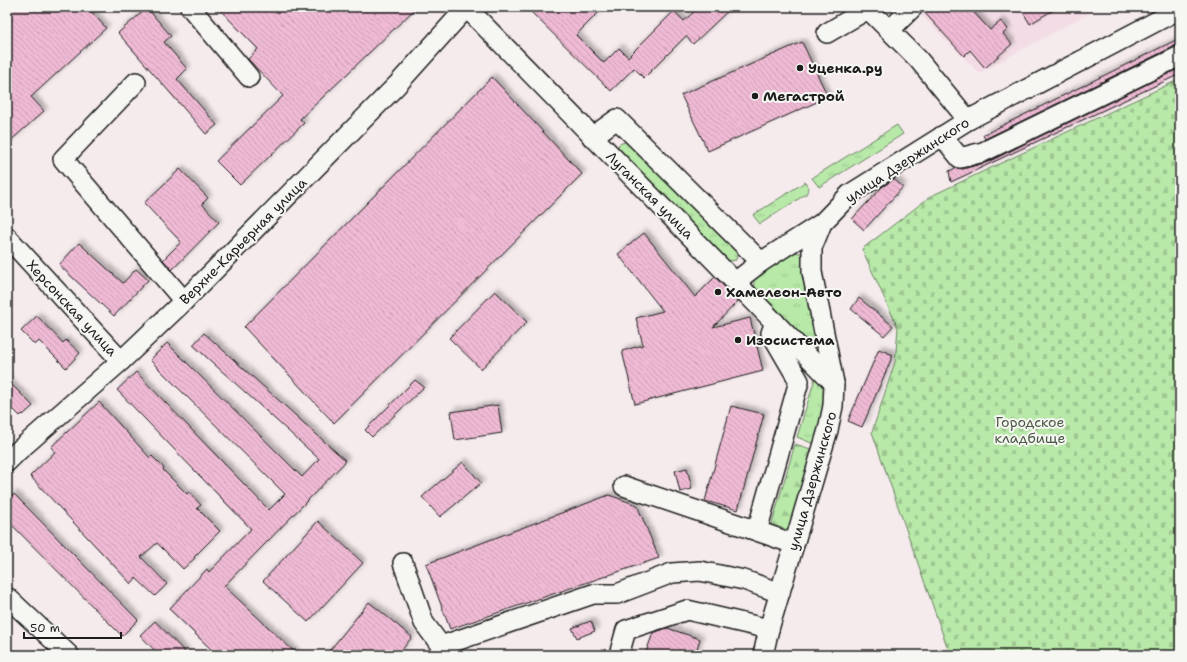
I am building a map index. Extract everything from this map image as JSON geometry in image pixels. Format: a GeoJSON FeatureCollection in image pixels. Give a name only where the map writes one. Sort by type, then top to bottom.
{"type":"FeatureCollection","features":[{"type":"Feature","properties":{"kind":"street"},"geometry":{"type":"LineString","coordinates":[[190,7],[249,77]]}},
{"type":"Feature","properties":{"kind":"street","name":"Луганская улица"},"geometry":{"type":"LineString","coordinates":[[467,7],[592,138],[834,383]]}},
{"type":"Feature","properties":{"kind":"street","name":"Верхне-Карьерная улица"},"geometry":{"type":"LineString","coordinates":[[11,451],[121,361],[184,300],[397,85],[467,7]]}},
{"type":"Feature","properties":{"kind":"street"},"geometry":{"type":"LineString","coordinates":[[890,30],[913,7]]}},
{"type":"Feature","properties":{"kind":"street"},"geometry":{"type":"LineString","coordinates":[[827,33],[867,8],[918,59],[968,120]]}},
{"type":"Feature","properties":{"kind":"street","name":"улица Дзержинского"},"geometry":{"type":"LineString","coordinates":[[763,655],[769,629],[828,430],[833,406],[834,383],[812,272],[812,248],[822,223],[850,194],[968,120],[1180,9]]}},
{"type":"Feature","properties":{"kind":"street"},"geometry":{"type":"LineString","coordinates":[[942,136],[960,158],[983,152],[1180,56]]}},
{"type":"Feature","properties":{"kind":"street"},"geometry":{"type":"LineString","coordinates":[[136,82],[63,159],[184,300]]}},
{"type":"Feature","properties":{"kind":"street"},"geometry":{"type":"LineString","coordinates":[[592,138],[617,119],[761,262]]}},
{"type":"Feature","properties":{"kind":"street"},"geometry":{"type":"LineString","coordinates":[[735,282],[761,262],[822,223]]}},
{"type":"Feature","properties":{"kind":"street","name":"Херсонская улица"},"geometry":{"type":"LineString","coordinates":[[7,237],[121,361]]}},
{"type":"Feature","properties":{"kind":"street"},"geometry":{"type":"LineString","coordinates":[[757,531],[799,382],[771,333],[775,322]]}},
{"type":"Feature","properties":{"kind":"street"},"geometry":{"type":"LineString","coordinates":[[624,486],[794,544]]}},
{"type":"Feature","properties":{"kind":"street"},"geometry":{"type":"LineString","coordinates":[[403,563],[424,624],[441,646],[593,594],[617,594],[672,573],[700,571],[744,580],[780,593]]}},
{"type":"Feature","properties":{"kind":"street"},"geometry":{"type":"LineString","coordinates":[[7,596],[69,655]]}},
{"type":"Feature","properties":{"kind":"street"},"geometry":{"type":"LineString","coordinates":[[619,655],[626,630],[687,610],[769,629]]}},
{"type":"Feature","properties":{"kind":"shaded area"},"geometry":{"type":"Polygon","coordinates":[[[913,7],[1100,7],[979,73],[913,7]]]}},
{"type":"Feature","properties":{"kind":"green space","name":"Городское кладбище"},"geometry":{"type":"Polygon","coordinates":[[[1180,79],[1180,655],[950,655],[872,432],[895,362],[898,328],[862,249],[931,196],[1180,79]]]}},
{"type":"Feature","properties":{"kind":"green space"},"geometry":{"type":"Polygon","coordinates":[[[897,125],[903,134],[819,187],[812,178],[897,125]]]}},
{"type":"Feature","properties":{"kind":"green space"},"geometry":{"type":"Polygon","coordinates":[[[625,142],[631,144],[734,247],[737,254],[736,260],[729,261],[723,259],[617,150],[619,144],[625,142]]]}},
{"type":"Feature","properties":{"kind":"green space"},"geometry":{"type":"Polygon","coordinates":[[[805,182],[809,188],[806,194],[760,224],[753,215],[805,182]]]}},
{"type":"Feature","properties":{"kind":"green space"},"geometry":{"type":"Polygon","coordinates":[[[790,252],[801,253],[825,365],[756,290],[753,279],[790,252]]]}},
{"type":"Feature","properties":{"kind":"green space"},"geometry":{"type":"Polygon","coordinates":[[[817,372],[830,392],[819,446],[797,437],[817,372]]]}},
{"type":"Feature","properties":{"kind":"green space"},"geometry":{"type":"Polygon","coordinates":[[[795,444],[817,451],[791,536],[770,530],[795,444]]]}},
{"type":"Feature","properties":{"kind":"building"},"geometry":{"type":"Polygon","coordinates":[[[7,7],[87,7],[106,28],[31,97],[44,111],[7,144],[7,24],[12,20],[7,14],[7,7]]]}},
{"type":"Feature","properties":{"kind":"building"},"geometry":{"type":"Polygon","coordinates":[[[217,7],[417,7],[300,119],[304,123],[240,185],[216,161],[283,96],[248,59],[258,49],[217,7]]]}},
{"type":"Feature","properties":{"kind":"building"},"geometry":{"type":"Polygon","coordinates":[[[526,7],[604,7],[576,35],[604,63],[619,48],[628,57],[674,11],[684,21],[699,7],[732,7],[693,44],[686,36],[644,78],[634,68],[611,91],[526,7]]]}},
{"type":"Feature","properties":{"kind":"building"},"geometry":{"type":"Polygon","coordinates":[[[924,7],[969,7],[990,30],[1001,21],[1008,29],[1003,34],[1012,44],[985,68],[970,50],[964,56],[923,11],[924,7]]]}},
{"type":"Feature","properties":{"kind":"building"},"geometry":{"type":"Polygon","coordinates":[[[1020,7],[1058,7],[1030,24],[1020,7]]]}},
{"type":"Feature","properties":{"kind":"building"},"geometry":{"type":"Polygon","coordinates":[[[147,8],[171,36],[164,42],[187,69],[177,79],[217,125],[206,134],[118,33],[147,8]]]}},
{"type":"Feature","properties":{"kind":"building"},"geometry":{"type":"Polygon","coordinates":[[[1180,38],[1180,45],[1175,46],[985,139],[983,135],[1180,38]]]}},
{"type":"Feature","properties":{"kind":"building","name":"Мегастрой"},"geometry":{"type":"Polygon","coordinates":[[[802,42],[828,97],[708,151],[681,95],[802,42]]]}},
{"type":"Feature","properties":{"kind":"building"},"geometry":{"type":"Polygon","coordinates":[[[1180,68],[1180,74],[951,182],[949,171],[956,168],[963,169],[988,162],[1180,68]]]}},
{"type":"Feature","properties":{"kind":"building"},"geometry":{"type":"Polygon","coordinates":[[[492,77],[582,174],[334,423],[244,327],[492,77]]]}},
{"type":"Feature","properties":{"kind":"building"},"geometry":{"type":"Polygon","coordinates":[[[180,169],[208,198],[202,204],[219,222],[172,270],[163,260],[181,242],[144,203],[180,169]]]}},
{"type":"Feature","properties":{"kind":"building"},"geometry":{"type":"Polygon","coordinates":[[[894,179],[903,187],[864,230],[852,219],[882,187],[894,179]]]}},
{"type":"Feature","properties":{"kind":"building"},"geometry":{"type":"Polygon","coordinates":[[[644,233],[695,297],[715,277],[738,301],[713,327],[750,318],[763,371],[635,404],[622,351],[643,345],[636,318],[663,311],[618,254],[644,233]]]}},
{"type":"Feature","properties":{"kind":"building"},"geometry":{"type":"Polygon","coordinates":[[[79,243],[123,283],[136,269],[148,280],[114,316],[59,265],[79,243]]]}},
{"type":"Feature","properties":{"kind":"building"},"geometry":{"type":"Polygon","coordinates":[[[495,291],[527,322],[481,369],[449,338],[495,291]]]}},
{"type":"Feature","properties":{"kind":"building"},"geometry":{"type":"Polygon","coordinates":[[[859,298],[893,326],[884,336],[851,309],[859,298]]]}},
{"type":"Feature","properties":{"kind":"building"},"geometry":{"type":"Polygon","coordinates":[[[37,316],[63,343],[66,340],[80,353],[66,368],[39,341],[35,345],[21,331],[37,316]]]}},
{"type":"Feature","properties":{"kind":"building"},"geometry":{"type":"Polygon","coordinates":[[[204,333],[346,461],[224,586],[298,655],[217,655],[169,609],[207,569],[209,572],[251,529],[117,390],[136,372],[269,510],[285,494],[150,360],[167,343],[302,477],[319,459],[193,345],[204,333]]]}},
{"type":"Feature","properties":{"kind":"building"},"geometry":{"type":"Polygon","coordinates":[[[879,349],[893,355],[862,427],[848,421],[879,349]]]}},
{"type":"Feature","properties":{"kind":"building"},"geometry":{"type":"Polygon","coordinates":[[[7,380],[33,406],[23,415],[22,414],[20,416],[7,403],[7,380]]]}},
{"type":"Feature","properties":{"kind":"building"},"geometry":{"type":"Polygon","coordinates":[[[415,380],[424,387],[372,437],[365,430],[415,380]]]}},
{"type":"Feature","properties":{"kind":"building"},"geometry":{"type":"Polygon","coordinates":[[[99,402],[150,458],[152,456],[164,468],[163,470],[187,494],[189,492],[201,505],[197,508],[220,531],[183,569],[157,543],[141,557],[167,584],[155,596],[136,578],[131,584],[30,476],[55,452],[51,447],[99,402]]]}},
{"type":"Feature","properties":{"kind":"building"},"geometry":{"type":"Polygon","coordinates":[[[498,405],[502,433],[455,440],[451,412],[498,405]]]}},
{"type":"Feature","properties":{"kind":"building"},"geometry":{"type":"Polygon","coordinates":[[[731,406],[764,414],[738,510],[705,501],[731,406]]]}},
{"type":"Feature","properties":{"kind":"building"},"geometry":{"type":"Polygon","coordinates":[[[463,462],[481,483],[440,517],[422,497],[463,462]]]}},
{"type":"Feature","properties":{"kind":"building"},"geometry":{"type":"Polygon","coordinates":[[[687,468],[692,489],[680,492],[675,471],[687,468]]]}},
{"type":"Feature","properties":{"kind":"building"},"geometry":{"type":"Polygon","coordinates":[[[14,494],[138,620],[122,636],[7,520],[7,501],[14,494]]]}},
{"type":"Feature","properties":{"kind":"building"},"geometry":{"type":"Polygon","coordinates":[[[609,495],[637,505],[659,558],[450,629],[426,564],[609,495]]]}},
{"type":"Feature","properties":{"kind":"building"},"geometry":{"type":"Polygon","coordinates":[[[318,521],[363,563],[308,622],[263,581],[318,521]]]}},
{"type":"Feature","properties":{"kind":"building"},"geometry":{"type":"Polygon","coordinates":[[[369,602],[412,637],[398,655],[326,655],[369,602]]]}},
{"type":"Feature","properties":{"kind":"building"},"geometry":{"type":"Polygon","coordinates":[[[155,621],[188,655],[159,655],[140,635],[155,621]]]}},
{"type":"Feature","properties":{"kind":"building"},"geometry":{"type":"Polygon","coordinates":[[[591,621],[595,631],[577,638],[572,628],[591,621]]]}},
{"type":"Feature","properties":{"kind":"building"},"geometry":{"type":"Polygon","coordinates":[[[667,628],[700,639],[695,655],[645,655],[653,633],[667,628]]]}},
{"type":"Feature","properties":{"kind":"place","name":"Уценка.ру"},"geometry":{"type":"Point","coordinates":[800,68]}},
{"type":"Feature","properties":{"kind":"place","name":"Мегастрой"},"geometry":{"type":"Point","coordinates":[755,96]}},
{"type":"Feature","properties":{"kind":"place","name":"Хамелеон-Авто"},"geometry":{"type":"Point","coordinates":[718,292]}},
{"type":"Feature","properties":{"kind":"place","name":"Изосистема"},"geometry":{"type":"Point","coordinates":[738,340]}}]}
